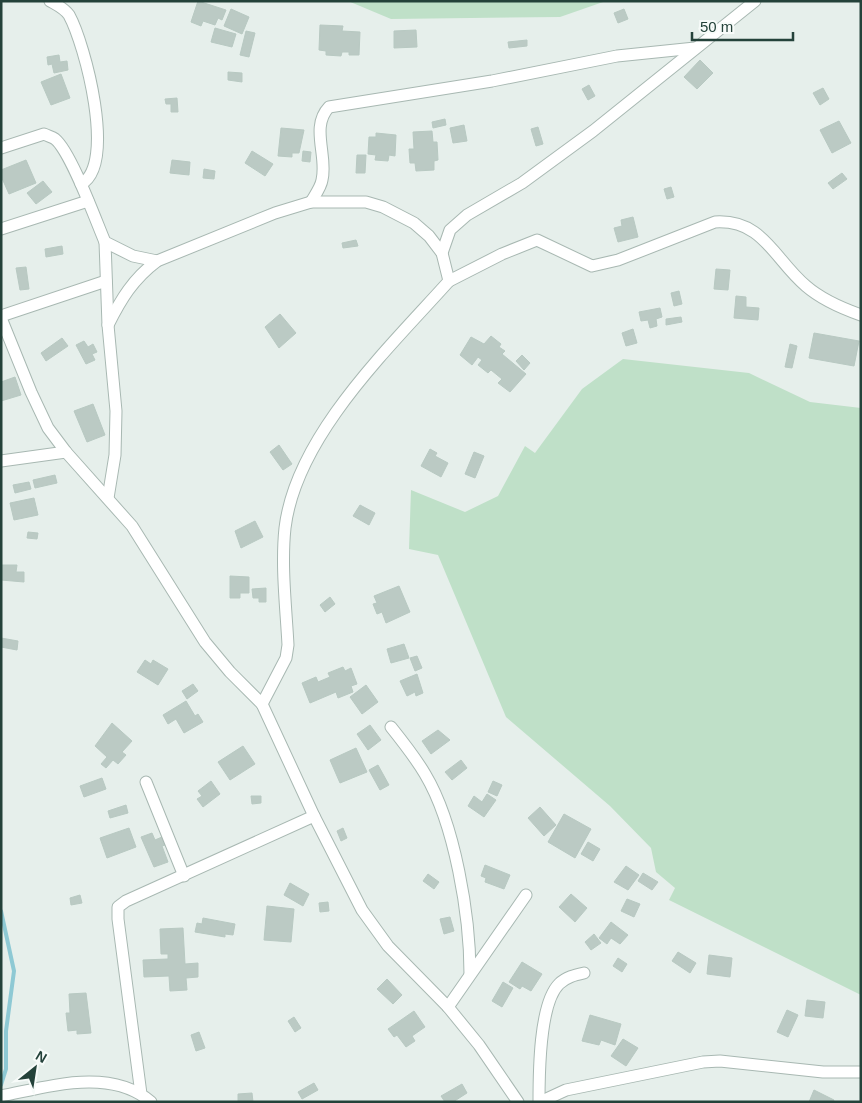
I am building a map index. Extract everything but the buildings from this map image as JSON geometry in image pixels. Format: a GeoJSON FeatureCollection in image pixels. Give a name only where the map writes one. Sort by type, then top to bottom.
{"type":"FeatureCollection","features":[{"type":"Feature","properties":{"kind":"street"},"geometry":{"type":"LineString","coordinates":[[50,1],[60,6],[69,16],[97,111],[98,150],[91,175],[81,184]]}},
{"type":"Feature","properties":{"kind":"street"},"geometry":{"type":"LineString","coordinates":[[442,253],[450,230],[468,215],[522,183],[572,147],[755,1]]}},
{"type":"Feature","properties":{"kind":"street"},"geometry":{"type":"LineString","coordinates":[[311,202],[322,181],[321,119],[329,107],[492,81],[617,56],[695,48]]}},
{"type":"Feature","properties":{"kind":"street"},"geometry":{"type":"LineString","coordinates":[[1,148],[44,134],[55,139],[61,146],[81,184],[105,242],[108,325],[116,411],[114,455],[108,498]]}},
{"type":"Feature","properties":{"kind":"street"},"geometry":{"type":"LineString","coordinates":[[1,228],[88,201]]}},
{"type":"Feature","properties":{"kind":"street"},"geometry":{"type":"LineString","coordinates":[[108,325],[128,288],[144,271],[157,261],[275,213],[311,202],[366,202],[383,207],[414,224],[429,236],[442,253],[449,281]]}},
{"type":"Feature","properties":{"kind":"street"},"geometry":{"type":"LineString","coordinates":[[262,704],[286,658],[288,645],[284,559],[285,528],[299,475],[332,419],[354,388],[449,281],[502,254],[537,240],[592,266],[618,260],[715,222],[730,221],[757,232],[806,286],[837,305],[861,314]]}},
{"type":"Feature","properties":{"kind":"street"},"geometry":{"type":"LineString","coordinates":[[105,242],[133,256],[157,261]]}},
{"type":"Feature","properties":{"kind":"street"},"geometry":{"type":"LineString","coordinates":[[106,281],[1,317],[31,392],[48,428],[66,452],[108,498],[148,550],[205,642],[230,672],[262,704],[314,816],[368,917],[388,946],[448,1007],[479,1045],[518,1102]]}},
{"type":"Feature","properties":{"kind":"street"},"geometry":{"type":"LineString","coordinates":[[1,461],[66,452]]}},
{"type":"Feature","properties":{"kind":"street"},"geometry":{"type":"LineString","coordinates":[[391,727],[426,774],[442,808],[465,912],[470,952],[470,974]]}},
{"type":"Feature","properties":{"kind":"street"},"geometry":{"type":"LineString","coordinates":[[146,782],[184,876]]}},
{"type":"Feature","properties":{"kind":"street"},"geometry":{"type":"LineString","coordinates":[[141,1094],[117,912],[118,907],[126,901],[314,816]]}},
{"type":"Feature","properties":{"kind":"street"},"geometry":{"type":"LineString","coordinates":[[448,1007],[526,894]]}},
{"type":"Feature","properties":{"kind":"street"},"geometry":{"type":"LineString","coordinates":[[584,973],[571,976],[559,984],[550,997],[541,1045],[539,1102],[566,1090],[703,1062],[720,1061],[823,1072],[861,1072]]}},
{"type":"Feature","properties":{"kind":"street"},"geometry":{"type":"LineString","coordinates":[[1,1096],[76,1082],[104,1083],[127,1087],[151,1102]]}},
{"type":"Feature","properties":{"kind":"green space"},"geometry":{"type":"Polygon","coordinates":[[[348,1],[606,1],[560,17],[391,19],[348,1]]]}},
{"type":"Feature","properties":{"kind":"green space"},"geometry":{"type":"Polygon","coordinates":[[[623,359],[749,373],[810,402],[861,408],[861,995],[669,900],[675,888],[656,872],[651,848],[610,806],[506,717],[438,555],[409,549],[411,490],[465,512],[498,496],[525,446],[535,453],[582,389],[623,359]]]}},
{"type":"Feature","properties":{"kind":"waterway"},"geometry":{"type":"LineString","coordinates":[[1,911],[14,971],[6,1031],[6,1069],[1,1085]]}}]}
